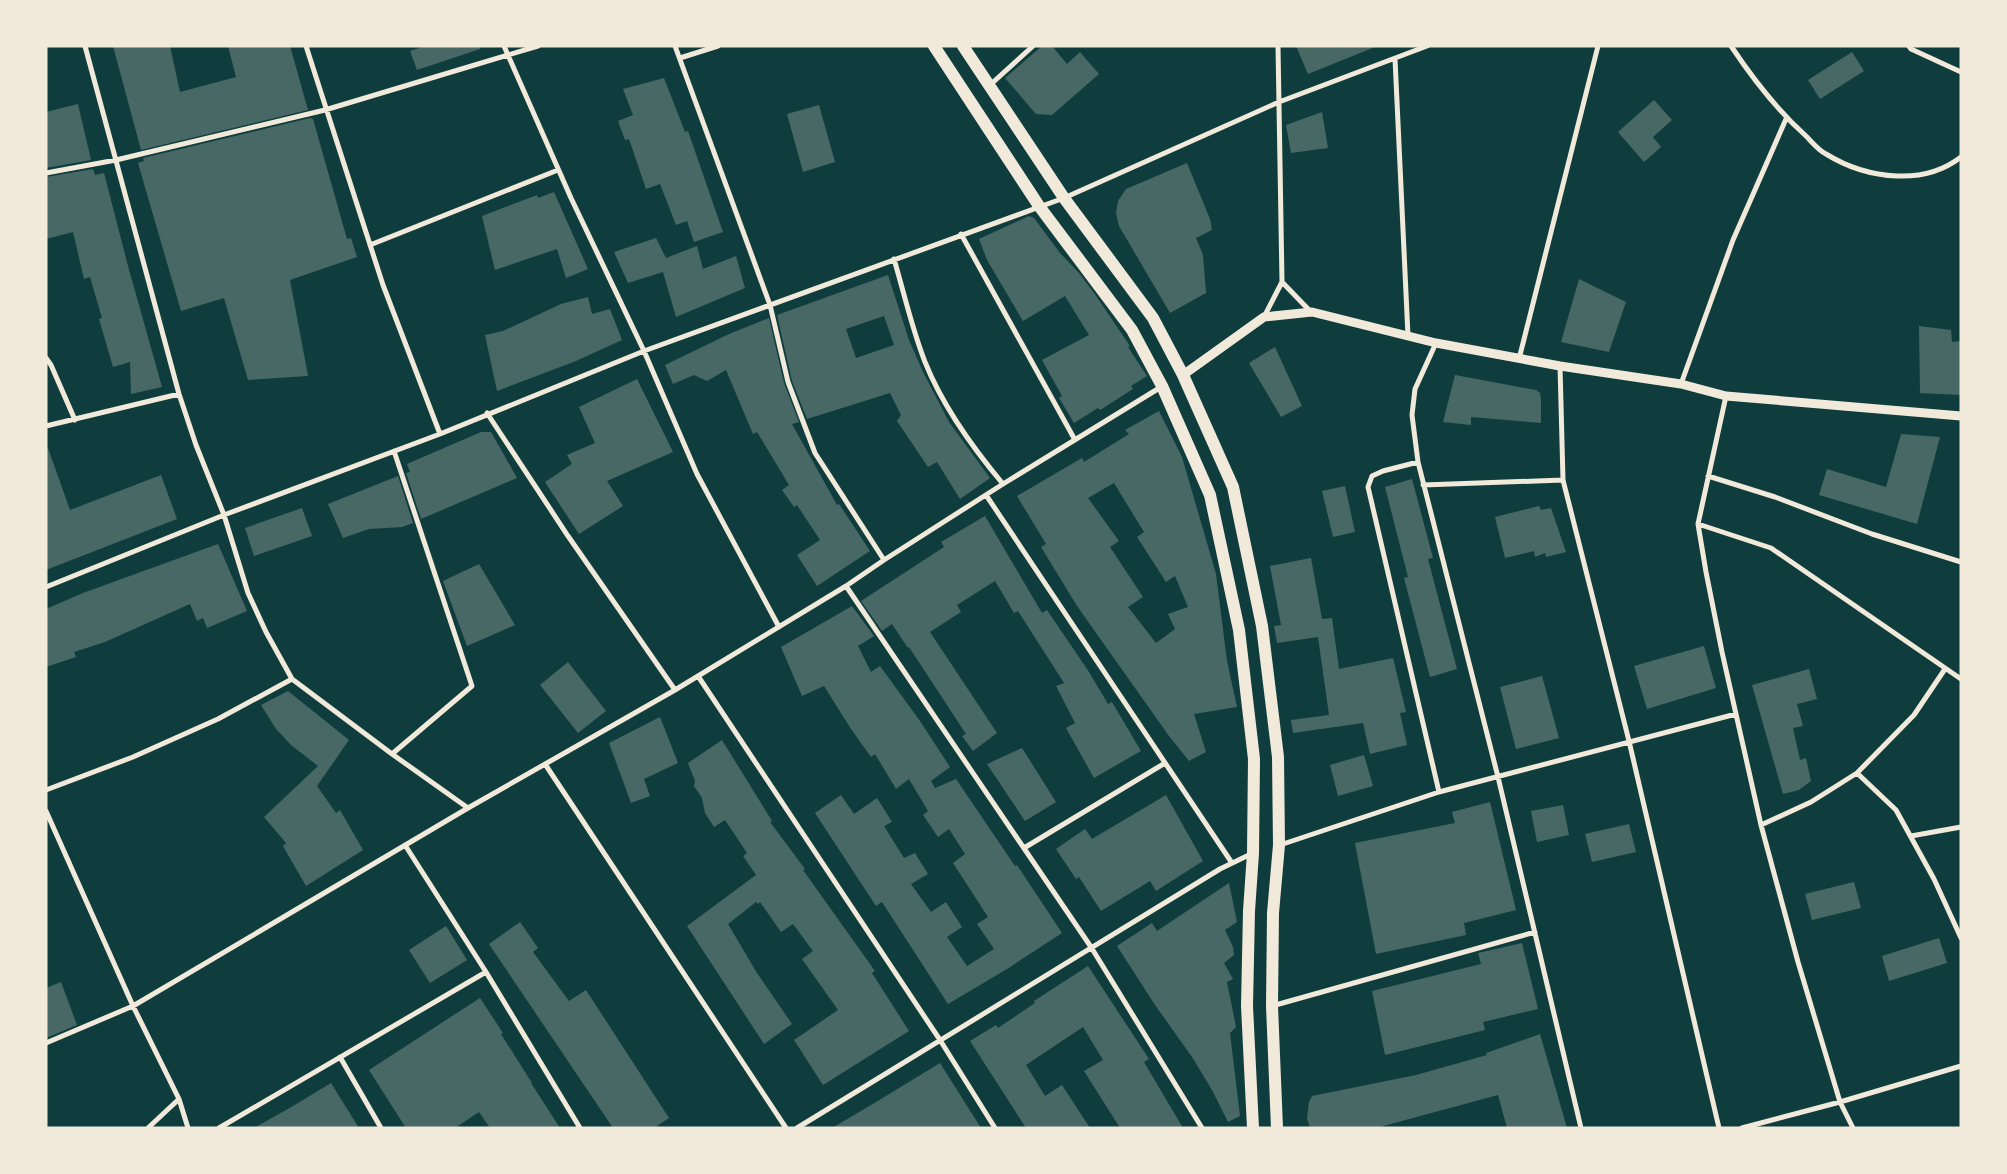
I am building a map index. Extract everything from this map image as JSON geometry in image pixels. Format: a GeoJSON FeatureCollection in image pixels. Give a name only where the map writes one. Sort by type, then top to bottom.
{"type":"FeatureCollection","features":[{"type":"Feature","properties":{"kind":"main road"},"geometry":{"type":"LineString","coordinates":[[934,46],[1039,206],[1132,330],[1162,386],[1210,495],[1238,630],[1254,759],[1253,853],[1249,911],[1247,1006],[1253,1128]]}},
{"type":"Feature","properties":{"kind":"main road"},"geometry":{"type":"LineString","coordinates":[[963,46],[1064,198],[1153,318],[1183,375],[1233,487],[1262,626],[1278,757],[1279,845],[1273,913],[1272,1006],[1277,1128]]}},
{"type":"Feature","properties":{"kind":"main road"},"geometry":{"type":"LineString","coordinates":[[1162,386],[1183,375]]}},
{"type":"Feature","properties":{"kind":"street"},"geometry":{"type":"LineString","coordinates":[[85,46],[179,394],[196,445],[224,515],[248,593],[266,632],[292,679],[468,808]]}},
{"type":"Feature","properties":{"kind":"street"},"geometry":{"type":"LineString","coordinates":[[306,46],[325,110],[383,285],[440,434]]}},
{"type":"Feature","properties":{"kind":"street"},"geometry":{"type":"LineString","coordinates":[[504,46],[558,170],[644,351],[697,474],[779,627]]}},
{"type":"Feature","properties":{"kind":"street"},"geometry":{"type":"LineString","coordinates":[[46,173],[116,160],[325,110],[538,46]]}},
{"type":"Feature","properties":{"kind":"street"},"geometry":{"type":"LineString","coordinates":[[675,46],[770,305],[788,382],[815,453],[884,560]]}},
{"type":"Feature","properties":{"kind":"street"},"geometry":{"type":"LineString","coordinates":[[680,58],[718,46]]}},
{"type":"Feature","properties":{"kind":"street"},"geometry":{"type":"LineString","coordinates":[[990,85],[1033,46]]}},
{"type":"Feature","properties":{"kind":"street"},"geometry":{"type":"LineString","coordinates":[[1183,375],[1264,317],[1282,282],[1278,46]]}},
{"type":"Feature","properties":{"kind":"street"},"geometry":{"type":"LineString","coordinates":[[46,587],[224,515],[440,434],[487,413],[644,351],[1064,198],[1278,102],[1427,46]]}},
{"type":"Feature","properties":{"kind":"street"},"geometry":{"type":"LineString","coordinates":[[1518,359],[1598,46]]}},
{"type":"Feature","properties":{"kind":"street"},"geometry":{"type":"LineString","coordinates":[[1730,46],[1786,118],[1824,154],[1848,166],[1883,176],[1913,177],[1947,167],[1961,157]]}},
{"type":"Feature","properties":{"kind":"street"},"geometry":{"type":"LineString","coordinates":[[1908,46],[1961,72]]}},
{"type":"Feature","properties":{"kind":"street"},"geometry":{"type":"LineString","coordinates":[[1395,59],[1408,336]]}},
{"type":"Feature","properties":{"kind":"street"},"geometry":{"type":"LineString","coordinates":[[1681,384],[1733,240],[1786,118]]}},
{"type":"Feature","properties":{"kind":"street"},"geometry":{"type":"LineString","coordinates":[[370,244],[558,170]]}},
{"type":"Feature","properties":{"kind":"street"},"geometry":{"type":"LineString","coordinates":[[961,234],[1075,440]]}},
{"type":"Feature","properties":{"kind":"street"},"geometry":{"type":"LineString","coordinates":[[894,259],[925,362],[952,415],[983,460],[1003,484]]}},
{"type":"Feature","properties":{"kind":"street"},"geometry":{"type":"LineString","coordinates":[[1282,282],[1312,312]]}},
{"type":"Feature","properties":{"kind":"street"},"geometry":{"type":"LineString","coordinates":[[1264,317],[1312,312],[1436,343],[1518,359],[1681,384],[1726,396],[1961,416]]}},
{"type":"Feature","properties":{"kind":"street"},"geometry":{"type":"LineString","coordinates":[[1436,343],[1415,389],[1412,415],[1418,462],[1498,777],[1581,1128]]}},
{"type":"Feature","properties":{"kind":"street"},"geometry":{"type":"LineString","coordinates":[[46,358],[51,365],[75,420]]}},
{"type":"Feature","properties":{"kind":"street"},"geometry":{"type":"LineString","coordinates":[[1560,366],[1563,480],[1628,741],[1719,1128]]}},
{"type":"Feature","properties":{"kind":"street"},"geometry":{"type":"LineString","coordinates":[[46,1043],[133,1006],[468,808],[675,690],[846,586],[1003,484],[1162,386]]}},
{"type":"Feature","properties":{"kind":"street"},"geometry":{"type":"LineString","coordinates":[[46,426],[179,394]]}},
{"type":"Feature","properties":{"kind":"street"},"geometry":{"type":"LineString","coordinates":[[1726,396],[1698,524],[1722,652],[1761,825],[1798,962],[1840,1102],[1853,1128]]}},
{"type":"Feature","properties":{"kind":"street"},"geometry":{"type":"LineString","coordinates":[[487,413],[568,536],[675,690]]}},
{"type":"Feature","properties":{"kind":"street"},"geometry":{"type":"LineString","coordinates":[[392,754],[472,686],[394,451]]}},
{"type":"Feature","properties":{"kind":"street"},"geometry":{"type":"LineString","coordinates":[[1418,462],[1383,471],[1372,476],[1368,487],[1439,792]]}},
{"type":"Feature","properties":{"kind":"street"},"geometry":{"type":"LineString","coordinates":[[1708,476],[1775,497],[1872,534],[1961,562]]}},
{"type":"Feature","properties":{"kind":"street"},"geometry":{"type":"LineString","coordinates":[[1423,485],[1563,480]]}},
{"type":"Feature","properties":{"kind":"street"},"geometry":{"type":"LineString","coordinates":[[986,495],[1232,863]]}},
{"type":"Feature","properties":{"kind":"street"},"geometry":{"type":"LineString","coordinates":[[1698,524],[1771,548],[1961,679]]}},
{"type":"Feature","properties":{"kind":"street"},"geometry":{"type":"LineString","coordinates":[[846,586],[1091,947],[1202,1128]]}},
{"type":"Feature","properties":{"kind":"street"},"geometry":{"type":"LineString","coordinates":[[1761,825],[1811,802],[1857,773],[1914,715],[1945,669]]}},
{"type":"Feature","properties":{"kind":"street"},"geometry":{"type":"LineString","coordinates":[[698,676],[940,1040],[995,1128]]}},
{"type":"Feature","properties":{"kind":"street"},"geometry":{"type":"LineString","coordinates":[[46,790],[133,757],[209,722],[292,679]]}},
{"type":"Feature","properties":{"kind":"street"},"geometry":{"type":"LineString","coordinates":[[1279,845],[1439,792],[1736,714]]}},
{"type":"Feature","properties":{"kind":"street"},"geometry":{"type":"LineString","coordinates":[[1024,848],[1165,763]]}},
{"type":"Feature","properties":{"kind":"street"},"geometry":{"type":"LineString","coordinates":[[545,764],[786,1128]]}},
{"type":"Feature","properties":{"kind":"street"},"geometry":{"type":"LineString","coordinates":[[1857,773],[1896,810],[1934,879],[1961,938]]}},
{"type":"Feature","properties":{"kind":"street"},"geometry":{"type":"LineString","coordinates":[[46,811],[133,1006],[179,1100],[188,1128]]}},
{"type":"Feature","properties":{"kind":"street"},"geometry":{"type":"LineString","coordinates":[[1910,836],[1961,827]]}},
{"type":"Feature","properties":{"kind":"street"},"geometry":{"type":"LineString","coordinates":[[405,845],[486,972],[580,1128]]}},
{"type":"Feature","properties":{"kind":"street"},"geometry":{"type":"LineString","coordinates":[[797,1128],[1220,869],[1253,853]]}},
{"type":"Feature","properties":{"kind":"street"},"geometry":{"type":"LineString","coordinates":[[1272,1006],[1534,932]]}},
{"type":"Feature","properties":{"kind":"street"},"geometry":{"type":"LineString","coordinates":[[219,1128],[486,972]]}},
{"type":"Feature","properties":{"kind":"street"},"geometry":{"type":"LineString","coordinates":[[340,1057],[381,1128]]}},
{"type":"Feature","properties":{"kind":"street"},"geometry":{"type":"LineString","coordinates":[[1742,1128],[1840,1102],[1961,1066]]}},
{"type":"Feature","properties":{"kind":"street"},"geometry":{"type":"LineString","coordinates":[[148,1128],[179,1100]]}},
{"type":"Feature","properties":{"kind":"building"},"geometry":{"type":"Polygon","coordinates":[[[113,46],[170,46],[180,92],[236,77],[228,46],[290,46],[308,110],[141,150],[113,46]]]}},
{"type":"Feature","properties":{"kind":"building"},"geometry":{"type":"Polygon","coordinates":[[[425,46],[480,46],[480,49],[417,70],[410,51],[425,46]]]}},
{"type":"Feature","properties":{"kind":"building"},"geometry":{"type":"Polygon","coordinates":[[[1042,46],[1052,46],[1067,64],[1080,52],[1099,74],[1052,115],[1036,114],[1005,78],[1042,46]]]}},
{"type":"Feature","properties":{"kind":"building"},"geometry":{"type":"Polygon","coordinates":[[[1296,46],[1375,46],[1375,47],[1308,74],[1296,46]]]}},
{"type":"Feature","properties":{"kind":"building"},"geometry":{"type":"Polygon","coordinates":[[[1852,52],[1864,71],[1820,99],[1808,80],[1852,52]]]}},
{"type":"Feature","properties":{"kind":"building"},"geometry":{"type":"Polygon","coordinates":[[[664,78],[685,132],[688,131],[723,232],[694,242],[687,221],[676,225],[660,184],[646,189],[629,139],[625,140],[618,121],[633,115],[623,89],[664,78]]]}},
{"type":"Feature","properties":{"kind":"building"},"geometry":{"type":"Polygon","coordinates":[[[1654,100],[1672,120],[1653,137],[1661,147],[1644,162],[1618,132],[1654,100]]]}},
{"type":"Feature","properties":{"kind":"building"},"geometry":{"type":"Polygon","coordinates":[[[78,104],[91,160],[46,168],[46,112],[78,104]]]}},
{"type":"Feature","properties":{"kind":"building"},"geometry":{"type":"Polygon","coordinates":[[[819,105],[835,162],[803,172],[787,114],[819,105]]]}},
{"type":"Feature","properties":{"kind":"building"},"geometry":{"type":"Polygon","coordinates":[[[1322,112],[1328,148],[1291,153],[1286,125],[1322,112]]]}},
{"type":"Feature","properties":{"kind":"building"},"geometry":{"type":"Polygon","coordinates":[[[310,118],[313,119],[347,239],[351,238],[357,257],[290,280],[308,376],[248,380],[224,298],[181,311],[138,163],[144,161],[143,158],[310,118]]]}},
{"type":"Feature","properties":{"kind":"building"},"geometry":{"type":"Polygon","coordinates":[[[1187,163],[1210,219],[1212,230],[1196,238],[1203,255],[1206,293],[1170,313],[1119,226],[1116,213],[1118,201],[1126,189],[1187,163]]]}},
{"type":"Feature","properties":{"kind":"building"},"geometry":{"type":"Polygon","coordinates":[[[93,169],[95,175],[104,173],[162,387],[131,394],[130,362],[113,367],[99,319],[102,318],[90,277],[84,279],[73,232],[46,239],[46,177],[93,169]]]}},
{"type":"Feature","properties":{"kind":"building"},"geometry":{"type":"Polygon","coordinates":[[[554,192],[588,269],[566,278],[557,249],[495,270],[482,216],[537,195],[538,198],[554,192]]]}},
{"type":"Feature","properties":{"kind":"building"},"geometry":{"type":"Polygon","coordinates":[[[1029,216],[1034,218],[1060,253],[1079,273],[1094,293],[1130,346],[1128,347],[1147,376],[1131,386],[1133,389],[1100,410],[1098,408],[1074,423],[1059,398],[1062,396],[1042,360],[1089,335],[1065,296],[1023,321],[987,260],[979,239],[1029,216]]]}},
{"type":"Feature","properties":{"kind":"building"},"geometry":{"type":"Polygon","coordinates":[[[656,238],[666,258],[697,246],[703,269],[736,256],[745,288],[676,317],[663,272],[628,283],[614,252],[656,238]]]}},
{"type":"Feature","properties":{"kind":"building"},"geometry":{"type":"Polygon","coordinates":[[[888,275],[909,340],[923,372],[949,422],[990,478],[960,499],[937,462],[928,467],[897,421],[901,415],[890,393],[807,419],[792,381],[777,315],[888,275]],[[884,316],[846,329],[856,358],[894,345],[884,316]]]}},
{"type":"Feature","properties":{"kind":"building"},"geometry":{"type":"Polygon","coordinates":[[[1579,279],[1626,302],[1609,352],[1561,342],[1579,279]]]}},
{"type":"Feature","properties":{"kind":"building"},"geometry":{"type":"Polygon","coordinates":[[[588,297],[592,314],[610,309],[622,340],[576,361],[497,391],[485,335],[503,331],[561,304],[588,297]]]}},
{"type":"Feature","properties":{"kind":"building"},"geometry":{"type":"Polygon","coordinates":[[[769,318],[784,383],[799,422],[792,424],[837,505],[839,504],[870,551],[817,586],[797,555],[820,540],[797,505],[794,507],[782,490],[789,485],[757,432],[753,434],[726,370],[707,381],[694,375],[673,384],[665,365],[729,334],[769,318]]]}},
{"type":"Feature","properties":{"kind":"building"},"geometry":{"type":"Polygon","coordinates":[[[1919,326],[1951,330],[1952,342],[1961,341],[1961,395],[1920,393],[1919,326]]]}},
{"type":"Feature","properties":{"kind":"building"},"geometry":{"type":"Polygon","coordinates":[[[1275,347],[1302,406],[1281,417],[1249,363],[1275,347]]]}},
{"type":"Feature","properties":{"kind":"building"},"geometry":{"type":"Polygon","coordinates":[[[1455,375],[1536,390],[1540,393],[1541,399],[1541,423],[1471,417],[1471,425],[1443,422],[1455,375]]]}},
{"type":"Feature","properties":{"kind":"building"},"geometry":{"type":"Polygon","coordinates":[[[637,379],[673,452],[607,481],[623,506],[579,534],[545,482],[572,464],[567,455],[595,443],[579,407],[637,379]]]}},
{"type":"Feature","properties":{"kind":"building"},"geometry":{"type":"Polygon","coordinates":[[[1159,411],[1182,457],[1216,574],[1227,661],[1237,707],[1194,714],[1206,752],[1189,761],[1169,736],[1077,606],[1041,547],[1046,544],[1017,496],[1082,458],[1084,462],[1129,434],[1125,430],[1159,411]],[[1114,483],[1088,498],[1119,541],[1110,547],[1143,597],[1128,607],[1156,643],[1175,629],[1168,614],[1188,607],[1175,576],[1166,582],[1137,537],[1144,532],[1114,483]]]}},
{"type":"Feature","properties":{"kind":"building"},"geometry":{"type":"Polygon","coordinates":[[[481,432],[491,432],[517,478],[421,519],[406,473],[410,472],[407,464],[481,432]]]}},
{"type":"Feature","properties":{"kind":"building"},"geometry":{"type":"Polygon","coordinates":[[[1901,434],[1940,437],[1917,524],[1819,495],[1827,469],[1886,487],[1901,434]]]}},
{"type":"Feature","properties":{"kind":"building"},"geometry":{"type":"Polygon","coordinates":[[[48,448],[70,510],[161,475],[177,519],[46,570],[46,449],[48,448]]]}},
{"type":"Feature","properties":{"kind":"building"},"geometry":{"type":"Polygon","coordinates":[[[398,476],[413,523],[402,527],[369,529],[343,538],[328,504],[398,476]]]}},
{"type":"Feature","properties":{"kind":"building"},"geometry":{"type":"Polygon","coordinates":[[[1412,479],[1433,558],[1428,559],[1457,669],[1430,677],[1404,578],[1408,577],[1385,487],[1412,479]]]}},
{"type":"Feature","properties":{"kind":"building"},"geometry":{"type":"Polygon","coordinates":[[[1345,486],[1355,532],[1333,537],[1322,491],[1345,486]]]}},
{"type":"Feature","properties":{"kind":"building"},"geometry":{"type":"Polygon","coordinates":[[[1539,506],[1541,510],[1551,508],[1566,552],[1546,557],[1545,553],[1535,557],[1534,551],[1505,558],[1495,517],[1539,506]]]}},
{"type":"Feature","properties":{"kind":"building"},"geometry":{"type":"Polygon","coordinates":[[[302,508],[312,536],[254,556],[245,528],[302,508]]]}},
{"type":"Feature","properties":{"kind":"building"},"geometry":{"type":"Polygon","coordinates":[[[985,516],[1042,613],[1047,610],[1108,704],[1112,702],[1141,751],[1094,778],[1066,728],[1075,723],[1056,686],[1064,683],[1018,611],[1014,613],[995,581],[957,605],[961,612],[930,632],[997,733],[973,751],[962,736],[966,734],[892,624],[882,631],[861,601],[944,547],[941,542],[985,516]]]}},
{"type":"Feature","properties":{"kind":"building"},"geometry":{"type":"Polygon","coordinates":[[[218,544],[247,611],[207,628],[203,618],[197,621],[190,604],[105,642],[74,652],[76,657],[46,667],[46,609],[83,593],[218,544]]]}},
{"type":"Feature","properties":{"kind":"building"},"geometry":{"type":"Polygon","coordinates":[[[1311,558],[1322,619],[1332,618],[1339,669],[1393,658],[1406,712],[1400,713],[1407,745],[1370,754],[1363,723],[1293,733],[1291,720],[1329,715],[1318,637],[1277,643],[1274,626],[1281,625],[1270,566],[1311,558]]]}},
{"type":"Feature","properties":{"kind":"building"},"geometry":{"type":"Polygon","coordinates":[[[479,564],[515,625],[467,646],[443,581],[479,564]]]}},
{"type":"Feature","properties":{"kind":"building"},"geometry":{"type":"Polygon","coordinates":[[[852,606],[874,636],[858,646],[871,672],[880,666],[920,721],[950,767],[931,781],[935,788],[956,779],[1062,933],[948,1004],[882,902],[876,906],[815,813],[841,795],[854,814],[877,798],[892,822],[884,826],[904,858],[915,853],[928,874],[911,884],[931,912],[946,902],[962,927],[947,937],[967,966],[994,949],[977,924],[988,917],[953,863],[965,854],[949,829],[938,837],[923,815],[928,811],[909,779],[896,789],[875,754],[871,757],[824,686],[802,696],[781,647],[852,606]]]}},
{"type":"Feature","properties":{"kind":"building"},"geometry":{"type":"Polygon","coordinates":[[[1704,646],[1716,688],[1647,709],[1634,666],[1704,646]]]}},
{"type":"Feature","properties":{"kind":"building"},"geometry":{"type":"Polygon","coordinates":[[[568,662],[606,711],[578,733],[540,685],[568,662]]]}},
{"type":"Feature","properties":{"kind":"building"},"geometry":{"type":"Polygon","coordinates":[[[1809,669],[1817,699],[1797,704],[1803,726],[1793,728],[1800,760],[1806,758],[1811,781],[1799,790],[1783,794],[1752,685],[1809,669]]]}},
{"type":"Feature","properties":{"kind":"building"},"geometry":{"type":"Polygon","coordinates":[[[1542,676],[1559,738],[1516,749],[1500,687],[1542,676]]]}},
{"type":"Feature","properties":{"kind":"building"},"geometry":{"type":"Polygon","coordinates":[[[288,691],[349,740],[317,786],[336,813],[340,810],[363,850],[306,886],[283,846],[286,843],[264,817],[318,766],[291,745],[276,729],[261,705],[288,691]]]}},
{"type":"Feature","properties":{"kind":"building"},"geometry":{"type":"Polygon","coordinates":[[[660,717],[678,763],[644,779],[650,796],[631,803],[609,743],[660,717]]]}},
{"type":"Feature","properties":{"kind":"building"},"geometry":{"type":"Polygon","coordinates":[[[722,740],[772,821],[770,822],[805,869],[803,870],[875,971],[872,973],[909,1031],[823,1085],[794,1040],[838,1010],[802,959],[813,951],[793,924],[781,932],[760,902],[758,904],[756,902],[728,924],[757,973],[792,1024],[764,1044],[687,926],[756,875],[743,856],[747,853],[725,820],[714,827],[705,813],[702,798],[694,786],[695,781],[688,763],[722,740]]]}},
{"type":"Feature","properties":{"kind":"building"},"geometry":{"type":"Polygon","coordinates":[[[1022,748],[1056,802],[1025,821],[987,764],[1022,748]]]}},
{"type":"Feature","properties":{"kind":"building"},"geometry":{"type":"Polygon","coordinates":[[[1364,755],[1373,786],[1338,796],[1330,765],[1364,755]]]}},
{"type":"Feature","properties":{"kind":"building"},"geometry":{"type":"Polygon","coordinates":[[[1166,795],[1203,861],[1156,891],[1150,881],[1101,911],[1079,877],[1076,879],[1056,849],[1085,829],[1092,839],[1166,795]]]}},
{"type":"Feature","properties":{"kind":"building"},"geometry":{"type":"Polygon","coordinates":[[[1490,802],[1516,910],[1464,923],[1466,935],[1376,954],[1355,843],[1455,823],[1452,812],[1490,802]]]}},
{"type":"Feature","properties":{"kind":"building"},"geometry":{"type":"Polygon","coordinates":[[[1563,805],[1569,835],[1537,842],[1531,811],[1563,805]]]}},
{"type":"Feature","properties":{"kind":"building"},"geometry":{"type":"Polygon","coordinates":[[[1629,824],[1636,852],[1592,862],[1585,834],[1629,824]]]}},
{"type":"Feature","properties":{"kind":"building"},"geometry":{"type":"Polygon","coordinates":[[[1854,882],[1861,908],[1812,920],[1805,894],[1854,882]]]}},
{"type":"Feature","properties":{"kind":"building"},"geometry":{"type":"Polygon","coordinates":[[[1229,883],[1237,922],[1225,930],[1233,947],[1234,955],[1224,963],[1233,979],[1227,982],[1236,1027],[1230,1033],[1240,1116],[1228,1122],[1212,1090],[1192,1057],[1155,1005],[1117,946],[1152,923],[1157,931],[1229,883]]]}},
{"type":"Feature","properties":{"kind":"building"},"geometry":{"type":"Polygon","coordinates":[[[520,922],[538,948],[533,952],[569,1001],[586,990],[669,1118],[654,1128],[613,1128],[489,944],[520,922]]]}},
{"type":"Feature","properties":{"kind":"building"},"geometry":{"type":"Polygon","coordinates":[[[446,926],[467,960],[430,983],[409,950],[446,926]]]}},
{"type":"Feature","properties":{"kind":"building"},"geometry":{"type":"Polygon","coordinates":[[[1939,938],[1947,963],[1889,981],[1882,956],[1939,938]]]}},
{"type":"Feature","properties":{"kind":"building"},"geometry":{"type":"Polygon","coordinates":[[[1522,943],[1538,1009],[1483,1022],[1485,1030],[1385,1055],[1372,991],[1481,964],[1478,953],[1522,943]]]}},
{"type":"Feature","properties":{"kind":"building"},"geometry":{"type":"Polygon","coordinates":[[[1088,966],[1149,1059],[1144,1062],[1183,1128],[1120,1128],[1084,1071],[1103,1060],[1083,1027],[1026,1065],[1045,1096],[1062,1085],[1090,1128],[1026,1128],[970,1041],[996,1025],[998,1028],[1035,1003],[1034,1001],[1088,966]]]}},
{"type":"Feature","properties":{"kind":"building"},"geometry":{"type":"Polygon","coordinates":[[[61,982],[77,1025],[46,1038],[46,988],[61,982]]]}},
{"type":"Feature","properties":{"kind":"building"},"geometry":{"type":"Polygon","coordinates":[[[480,998],[560,1128],[490,1128],[479,1112],[455,1128],[406,1128],[369,1070],[480,998]]]}},
{"type":"Feature","properties":{"kind":"building"},"geometry":{"type":"Polygon","coordinates":[[[1540,1034],[1567,1128],[1507,1128],[1498,1095],[1376,1128],[1310,1128],[1307,1118],[1309,1102],[1312,1096],[1416,1075],[1487,1055],[1486,1053],[1540,1034]]]}},
{"type":"Feature","properties":{"kind":"building"},"geometry":{"type":"Polygon","coordinates":[[[940,1063],[981,1128],[832,1128],[876,1102],[940,1063]]]}},
{"type":"Feature","properties":{"kind":"building"},"geometry":{"type":"Polygon","coordinates":[[[331,1083],[359,1128],[254,1128],[293,1106],[331,1083]]]}}]}
